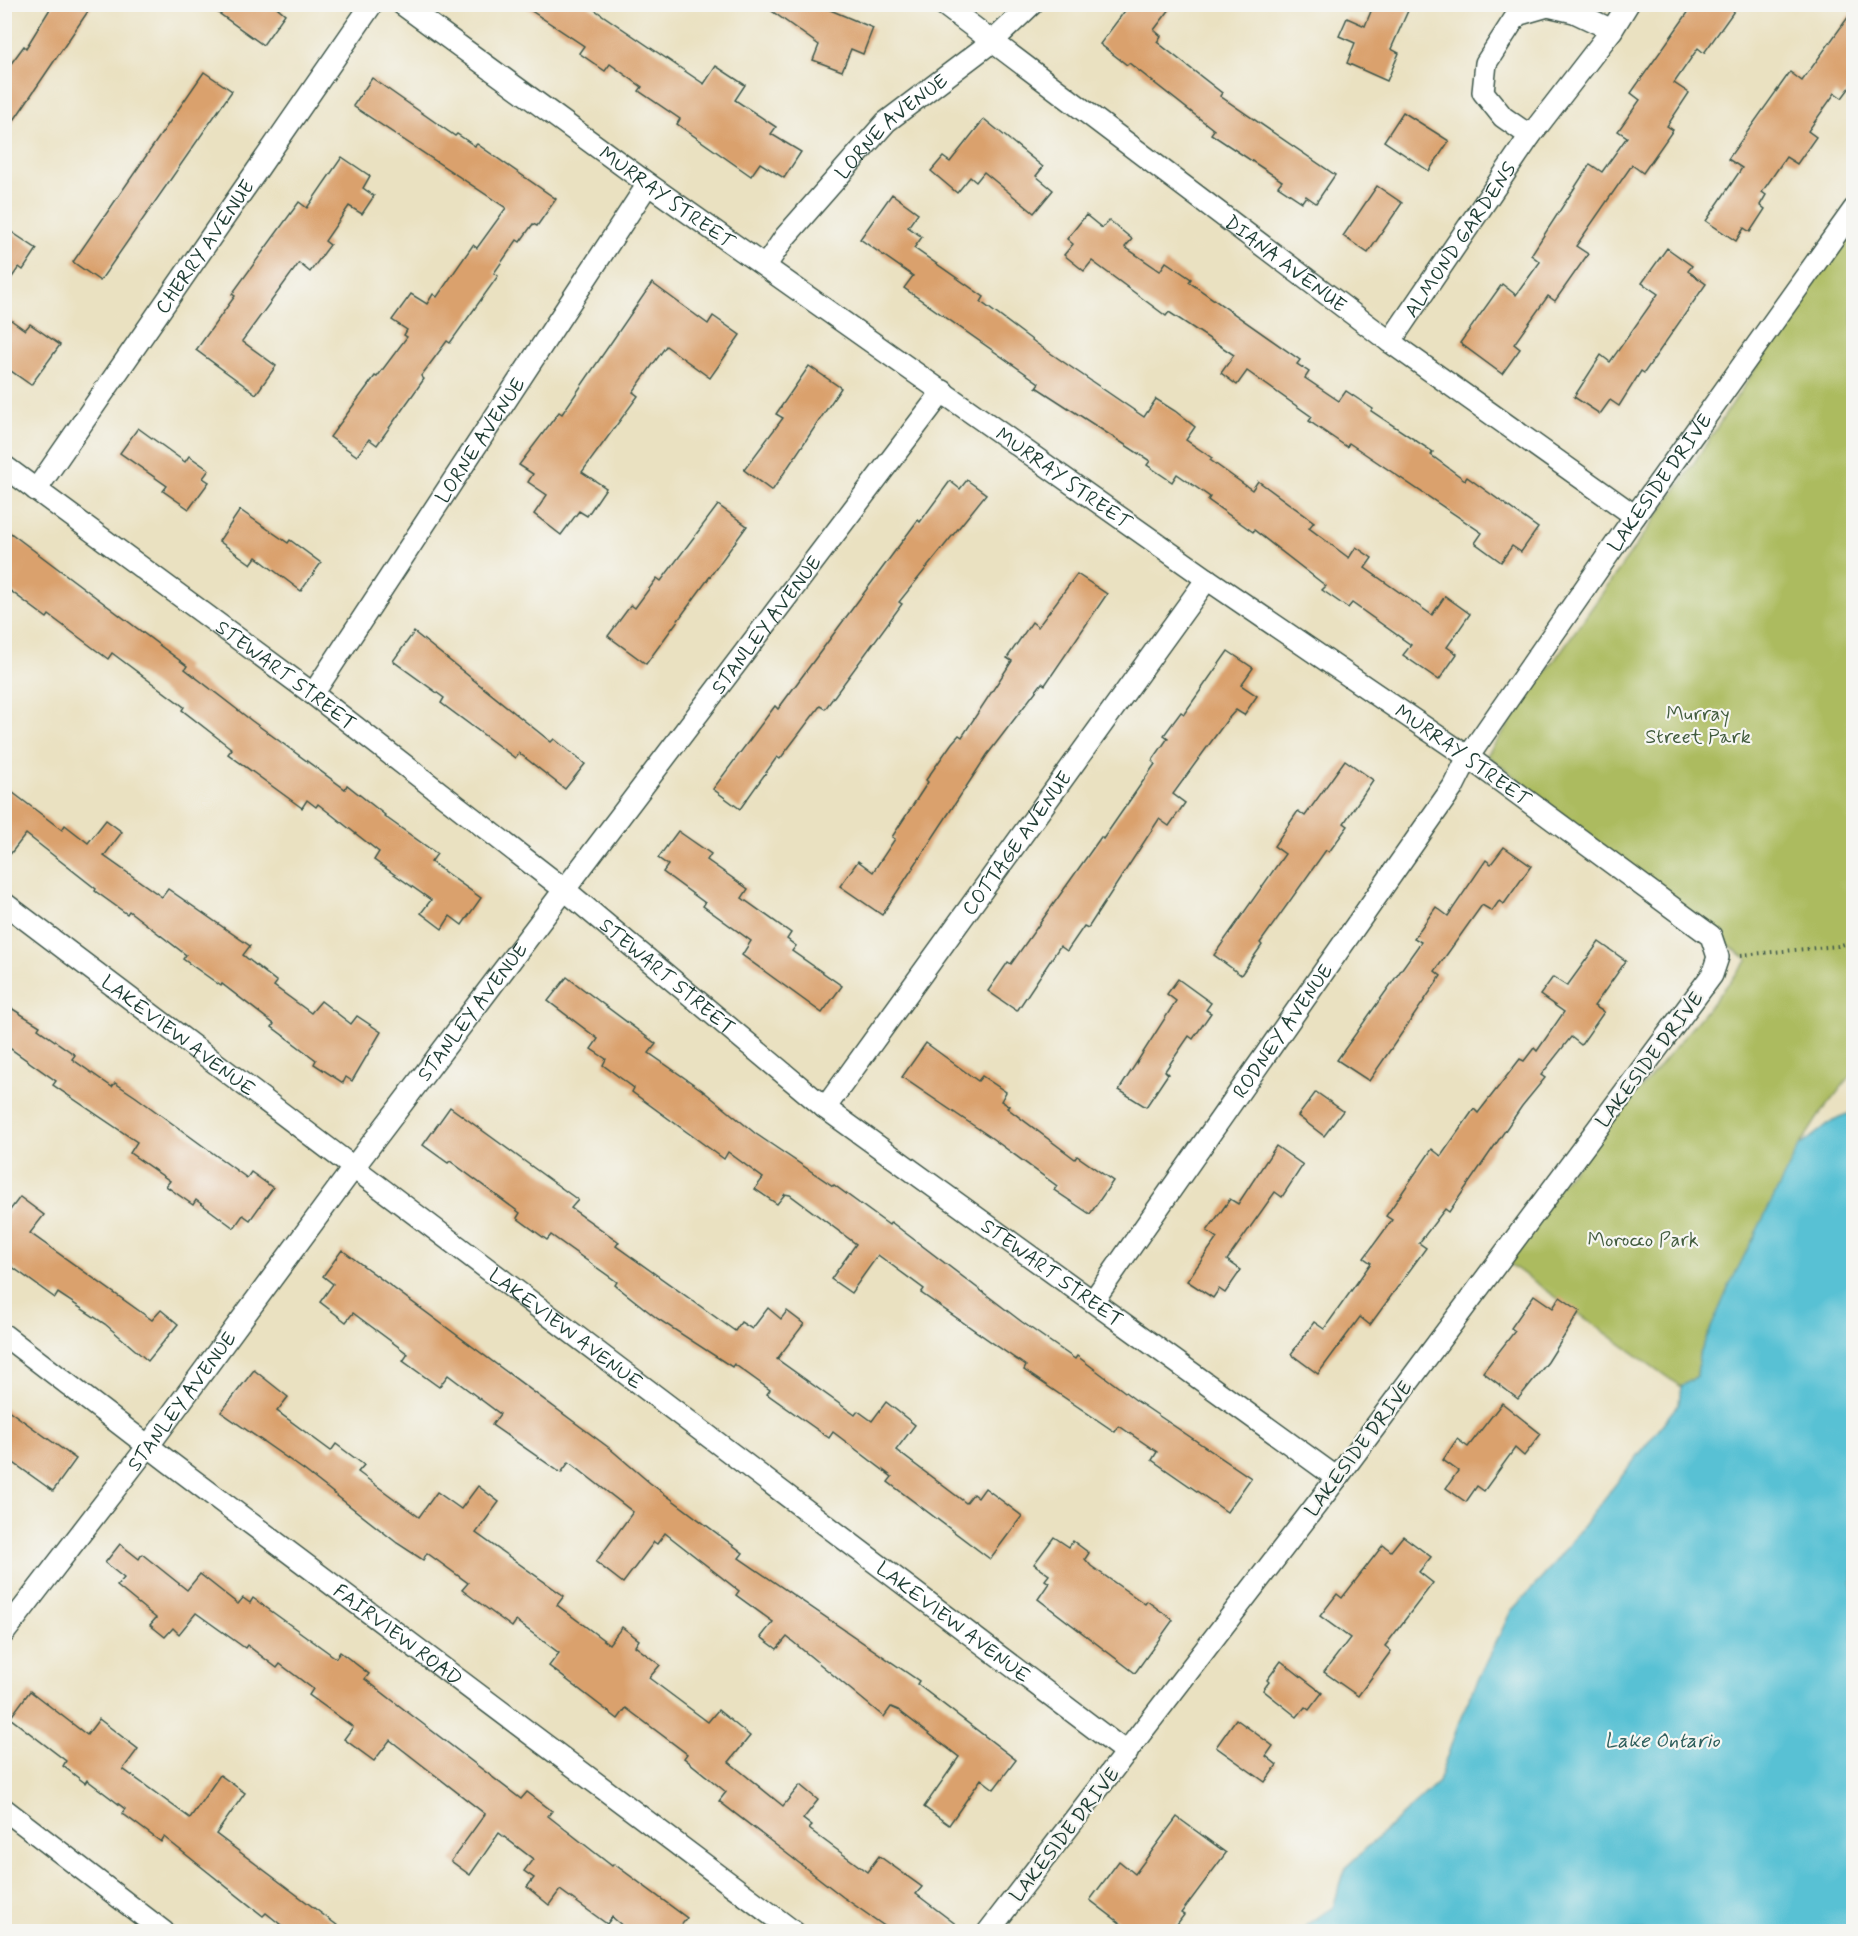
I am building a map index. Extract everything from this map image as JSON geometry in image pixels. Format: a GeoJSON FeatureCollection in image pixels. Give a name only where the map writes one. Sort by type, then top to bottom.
{"type":"FeatureCollection","features":[{"type":"Feature","properties":{"kind":"street","name":"CHERRY AVENUE"},"geometry":{"type":"LineString","coordinates":[[36,490],[372,4]]}},
{"type":"Feature","properties":{"kind":"street","name":"MURRAY STREET"},"geometry":{"type":"LineString","coordinates":[[402,4],[648,184],[766,265],[1207,579],[1468,757],[1711,936],[1718,957]]}},
{"type":"Feature","properties":{"kind":"street","name":"DIANA AVENUE"},"geometry":{"type":"LineString","coordinates":[[943,4],[1390,342],[1635,516]]}},
{"type":"Feature","properties":{"kind":"street","name":"LORNE AVENUE"},"geometry":{"type":"LineString","coordinates":[[766,265],[786,237],[886,122],[993,41],[1032,4]]}},
{"type":"Feature","properties":{"kind":"street","name":"ALMOND GARDENS"},"geometry":{"type":"LineString","coordinates":[[1390,342],[1530,135],[1612,30],[1628,4]]}},
{"type":"Feature","properties":{"kind":"street"},"geometry":{"type":"LineString","coordinates":[[1530,135],[1503,117],[1483,92],[1486,63],[1517,15],[1548,6],[1574,12],[1612,30]]}},
{"type":"Feature","properties":{"kind":"street","name":"LORNE AVENUE"},"geometry":{"type":"LineString","coordinates":[[313,694],[648,184]]}},
{"type":"Feature","properties":{"kind":"street","name":"LAKESIDE DRIVE"},"geometry":{"type":"LineString","coordinates":[[1468,757],[1635,516],[1854,208]]}},
{"type":"Feature","properties":{"kind":"street","name":"STANLEY AVENUE"},"geometry":{"type":"LineString","coordinates":[[4,1633],[149,1445],[354,1167],[943,391]]}},
{"type":"Feature","properties":{"kind":"street","name":"STEWART STREET"},"geometry":{"type":"LineString","coordinates":[[4,466],[313,694],[565,890],[825,1108],[1337,1478]]}},
{"type":"Feature","properties":{"kind":"street","name":"COTTAGE AVENUE"},"geometry":{"type":"LineString","coordinates":[[825,1108],[1207,579]]}},
{"type":"Feature","properties":{"kind":"street","name":"RODNEY AVENUE"},"geometry":{"type":"LineString","coordinates":[[1093,1301],[1453,787],[1468,757]]}},
{"type":"Feature","properties":{"kind":"street","name":"LAKEVIEW AVENUE"},"geometry":{"type":"LineString","coordinates":[[4,903],[1127,1754]]}},
{"type":"Feature","properties":{"kind":"street","name":"LAKESIDE DRIVE"},"geometry":{"type":"LineString","coordinates":[[988,1932],[1337,1478],[1712,975],[1718,957]]}},
{"type":"Feature","properties":{"kind":"street","name":"FAIRVIEW ROAD"},"geometry":{"type":"LineString","coordinates":[[4,1335],[794,1932]]}},
{"type":"Feature","properties":{"kind":"street"},"geometry":{"type":"LineString","coordinates":[[4,1809],[164,1932]]}},
{"type":"Feature","properties":{"kind":"path"},"geometry":{"type":"LineString","coordinates":[[1718,957],[1838,946],[1854,938]]}},
{"type":"Feature","properties":{"kind":"green space","name":"Murray Street Park"},"geometry":{"type":"Polygon","coordinates":[[[1853,219],[1853,1073],[1820,1114],[1799,1147],[1699,1355],[1697,1376],[1681,1387],[1500,1257],[1748,960],[1487,755],[1680,484],[1853,219]]]}},
{"type":"Feature","properties":{"kind":"water","name":"Lake Ontario"},"geometry":{"type":"Polygon","coordinates":[[[1853,1112],[1853,1931],[1305,1931],[1306,1926],[1333,1907],[1346,1867],[1438,1782],[1462,1714],[1511,1611],[1544,1576],[1679,1403],[1681,1387],[1697,1376],[1699,1355],[1730,1284],[1799,1147],[1833,1120],[1853,1112]]]}},
{"type":"Feature","properties":{"kind":"building"},"geometry":{"type":"Polygon","coordinates":[[[53,4],[93,4],[4,135],[4,73],[24,46],[26,48],[53,4]]]}},
{"type":"Feature","properties":{"kind":"building"},"geometry":{"type":"Polygon","coordinates":[[[206,4],[273,4],[285,14],[263,45],[206,4]]]}},
{"type":"Feature","properties":{"kind":"building"},"geometry":{"type":"Polygon","coordinates":[[[521,4],[586,4],[704,84],[716,66],[745,85],[735,100],[776,127],[771,134],[801,152],[784,178],[760,163],[751,176],[677,124],[680,119],[639,91],[642,87],[610,64],[605,71],[579,53],[584,46],[521,4]]]}},
{"type":"Feature","properties":{"kind":"building"},"geometry":{"type":"Polygon","coordinates":[[[762,4],[816,4],[873,28],[863,54],[851,49],[842,71],[813,60],[819,45],[762,4]]]}},
{"type":"Feature","properties":{"kind":"building"},"geometry":{"type":"Polygon","coordinates":[[[1130,4],[1174,4],[1154,30],[1161,36],[1157,42],[1222,93],[1220,96],[1335,175],[1316,203],[1306,196],[1302,202],[1278,186],[1282,181],[1211,134],[1214,130],[1129,63],[1127,65],[1100,44],[1130,4]]]}},
{"type":"Feature","properties":{"kind":"building"},"geometry":{"type":"Polygon","coordinates":[[[1374,4],[1411,4],[1391,49],[1399,53],[1387,81],[1347,63],[1355,43],[1339,36],[1347,18],[1365,26],[1374,4]]]}},
{"type":"Feature","properties":{"kind":"building"},"geometry":{"type":"Polygon","coordinates":[[[1694,4],[1739,4],[1704,53],[1698,48],[1674,83],[1689,93],[1667,126],[1673,130],[1643,173],[1632,165],[1576,246],[1588,254],[1555,301],[1548,296],[1514,344],[1520,349],[1502,374],[1460,343],[1502,284],[1516,295],[1540,262],[1531,255],[1590,164],[1602,172],[1627,137],[1618,131],[1640,100],[1631,93],[1694,4]]]}},
{"type":"Feature","properties":{"kind":"building"},"geometry":{"type":"Polygon","coordinates":[[[1854,9],[1854,82],[1842,98],[1835,93],[1808,131],[1816,137],[1797,164],[1786,157],[1762,192],[1766,195],[1760,205],[1765,209],[1750,232],[1744,228],[1736,241],[1706,221],[1742,168],[1728,159],[1790,72],[1802,81],[1854,9]]]}},
{"type":"Feature","properties":{"kind":"building"},"geometry":{"type":"Polygon","coordinates":[[[204,72],[232,91],[100,281],[73,262],[204,72]]]}},
{"type":"Feature","properties":{"kind":"building"},"geometry":{"type":"Polygon","coordinates":[[[372,78],[455,136],[457,134],[475,146],[477,144],[556,199],[537,226],[533,224],[520,242],[517,240],[494,273],[498,276],[450,343],[447,341],[421,376],[424,379],[377,445],[369,439],[357,456],[330,437],[407,337],[404,335],[407,330],[392,320],[411,294],[427,304],[433,294],[437,297],[473,245],[477,248],[506,208],[353,106],[372,78]]]}},
{"type":"Feature","properties":{"kind":"building"},"geometry":{"type":"Polygon","coordinates":[[[1403,112],[1449,141],[1429,171],[1384,141],[1403,112]]]}},
{"type":"Feature","properties":{"kind":"building"},"geometry":{"type":"Polygon","coordinates":[[[984,119],[1043,167],[1036,176],[1053,190],[1034,213],[984,172],[976,182],[970,177],[957,193],[931,171],[943,157],[950,162],[984,119]]]}},
{"type":"Feature","properties":{"kind":"building"},"geometry":{"type":"Polygon","coordinates":[[[342,157],[370,176],[363,188],[374,196],[362,214],[349,206],[325,241],[330,245],[310,272],[299,263],[242,341],[276,366],[256,394],[196,350],[235,296],[232,294],[299,202],[307,208],[342,157]]]}},
{"type":"Feature","properties":{"kind":"building"},"geometry":{"type":"Polygon","coordinates":[[[1377,186],[1402,203],[1368,253],[1343,236],[1377,186]]]}},
{"type":"Feature","properties":{"kind":"building"},"geometry":{"type":"Polygon","coordinates":[[[892,194],[918,213],[908,227],[922,237],[914,248],[984,297],[981,302],[1040,346],[1144,417],[1156,399],[1175,411],[1195,427],[1186,440],[1212,458],[1210,460],[1252,490],[1258,481],[1314,522],[1309,528],[1349,558],[1356,547],[1372,558],[1365,568],[1432,615],[1445,596],[1470,614],[1447,647],[1457,654],[1439,680],[1403,655],[1411,645],[1352,603],[1348,608],[1322,590],[1326,586],[1254,530],[1253,532],[1208,500],[1210,497],[1177,474],[1172,482],[1147,465],[1150,461],[1036,387],[1039,383],[904,288],[913,276],[860,239],[892,194]]]}},
{"type":"Feature","properties":{"kind":"building"},"geometry":{"type":"Polygon","coordinates":[[[1086,215],[1102,228],[1109,220],[1132,239],[1125,247],[1160,271],[1166,262],[1191,279],[1189,282],[1300,360],[1297,364],[1309,372],[1305,378],[1339,401],[1346,391],[1373,409],[1371,411],[1433,452],[1431,455],[1465,480],[1467,477],[1538,528],[1521,552],[1512,546],[1501,562],[1475,543],[1482,533],[1349,443],[1347,447],[1309,421],[1312,417],[1247,371],[1237,385],[1221,373],[1234,355],[1169,312],[1166,316],[1092,261],[1084,271],[1064,255],[1073,244],[1067,239],[1086,215]]]}},
{"type":"Feature","properties":{"kind":"building"},"geometry":{"type":"Polygon","coordinates":[[[4,227],[37,249],[23,270],[19,267],[4,289],[4,227]]]}},
{"type":"Feature","properties":{"kind":"building"},"geometry":{"type":"Polygon","coordinates":[[[1667,248],[1692,266],[1688,271],[1706,284],[1644,373],[1641,371],[1619,406],[1610,400],[1600,414],[1574,397],[1601,355],[1610,362],[1658,294],[1642,283],[1667,248]]]}},
{"type":"Feature","properties":{"kind":"building"},"geometry":{"type":"Polygon","coordinates":[[[652,283],[708,324],[713,316],[740,335],[710,378],[666,346],[633,392],[638,396],[582,472],[606,488],[587,516],[579,511],[561,535],[534,514],[547,495],[528,482],[533,474],[519,465],[559,412],[562,414],[652,283]]]}},
{"type":"Feature","properties":{"kind":"building"},"geometry":{"type":"Polygon","coordinates":[[[4,315],[25,330],[30,324],[60,345],[31,385],[4,366],[4,315]]]}},
{"type":"Feature","properties":{"kind":"building"},"geometry":{"type":"Polygon","coordinates":[[[809,366],[841,388],[772,491],[744,470],[783,418],[776,414],[809,366]]]}},
{"type":"Feature","properties":{"kind":"building"},"geometry":{"type":"Polygon","coordinates":[[[138,428],[185,462],[189,456],[209,470],[203,478],[209,482],[189,509],[163,491],[167,486],[120,453],[138,428]]]}},
{"type":"Feature","properties":{"kind":"building"},"geometry":{"type":"Polygon","coordinates":[[[967,480],[986,494],[899,602],[902,604],[825,709],[820,706],[780,759],[777,757],[740,809],[713,789],[775,706],[778,709],[918,520],[920,522],[950,481],[960,489],[967,480]]]}},
{"type":"Feature","properties":{"kind":"building"},"geometry":{"type":"Polygon","coordinates":[[[718,505],[747,526],[646,664],[608,636],[631,605],[635,608],[657,578],[661,581],[718,505]]]}},
{"type":"Feature","properties":{"kind":"building"},"geometry":{"type":"Polygon","coordinates":[[[240,510],[288,543],[290,540],[321,563],[301,591],[256,557],[251,564],[219,541],[240,510]]]}},
{"type":"Feature","properties":{"kind":"building"},"geometry":{"type":"Polygon","coordinates":[[[4,528],[187,666],[185,669],[252,721],[345,789],[347,785],[384,816],[437,854],[431,862],[481,898],[462,925],[450,916],[442,929],[421,913],[431,900],[374,860],[379,852],[318,804],[316,807],[307,800],[302,808],[228,754],[232,749],[182,710],[184,707],[112,653],[108,659],[49,615],[47,618],[4,586],[4,528]]]}},
{"type":"Feature","properties":{"kind":"building"},"geometry":{"type":"Polygon","coordinates":[[[1077,574],[1107,594],[1045,685],[1042,683],[987,755],[882,915],[840,886],[858,861],[873,872],[895,839],[892,837],[928,782],[926,780],[952,743],[959,735],[962,737],[1012,661],[1007,658],[1032,622],[1038,627],[1077,574]]]}},
{"type":"Feature","properties":{"kind":"building"},"geometry":{"type":"Polygon","coordinates":[[[414,632],[551,742],[554,739],[585,764],[565,789],[519,753],[515,758],[441,703],[444,698],[393,661],[414,632]]]}},
{"type":"Feature","properties":{"kind":"building"},"geometry":{"type":"Polygon","coordinates":[[[1228,651],[1253,668],[1241,685],[1257,696],[1244,715],[1236,710],[1227,720],[1173,794],[1185,803],[1169,826],[1159,819],[1088,928],[1084,926],[1067,951],[1060,946],[1017,1011],[988,991],[1008,962],[1011,964],[1101,837],[1103,839],[1155,764],[1152,761],[1168,738],[1164,735],[1181,712],[1184,714],[1228,651]]]}},
{"type":"Feature","properties":{"kind":"building"},"geometry":{"type":"Polygon","coordinates":[[[1345,760],[1373,780],[1344,823],[1348,826],[1329,852],[1326,850],[1260,943],[1262,945],[1241,975],[1214,955],[1285,854],[1274,846],[1298,811],[1305,816],[1345,760]]]}},
{"type":"Feature","properties":{"kind":"building"},"geometry":{"type":"Polygon","coordinates":[[[4,786],[62,830],[65,825],[88,843],[106,820],[122,832],[104,856],[162,897],[168,889],[250,946],[243,955],[277,982],[274,986],[311,1013],[321,1001],[351,1024],[357,1016],[381,1032],[352,1081],[346,1077],[343,1083],[314,1064],[316,1060],[272,1027],[274,1024],[222,984],[221,986],[183,959],[186,955],[129,911],[127,914],[95,891],[96,889],[26,834],[4,862],[4,786]]]}},
{"type":"Feature","properties":{"kind":"building"},"geometry":{"type":"Polygon","coordinates":[[[678,831],[711,854],[707,860],[748,889],[742,898],[791,933],[787,939],[796,946],[792,951],[842,986],[822,1013],[742,955],[751,941],[703,906],[705,903],[663,872],[668,865],[658,858],[678,831]]]}},
{"type":"Feature","properties":{"kind":"building"},"geometry":{"type":"Polygon","coordinates":[[[1504,847],[1531,866],[1504,904],[1499,901],[1492,911],[1482,905],[1435,971],[1441,976],[1369,1081],[1337,1060],[1421,942],[1414,938],[1436,907],[1448,916],[1486,860],[1491,864],[1504,847]]]}},
{"type":"Feature","properties":{"kind":"building"},"geometry":{"type":"Polygon","coordinates":[[[1599,942],[1626,961],[1594,1006],[1604,1012],[1581,1045],[1571,1037],[1541,1075],[1545,1078],[1522,1106],[1449,1212],[1445,1209],[1419,1243],[1426,1248],[1370,1325],[1360,1317],[1318,1374],[1291,1354],[1314,1322],[1324,1329],[1371,1263],[1364,1258],[1392,1220],[1386,1216],[1432,1149],[1441,1156],[1474,1109],[1478,1113],[1520,1059],[1524,1061],[1534,1048],[1537,1051],[1564,1012],[1540,995],[1553,977],[1567,986],[1599,942]]]}},
{"type":"Feature","properties":{"kind":"building"},"geometry":{"type":"Polygon","coordinates":[[[567,977],[656,1044],[649,1053],[702,1090],[756,1134],[834,1185],[889,1225],[891,1222],[1022,1322],[1075,1359],[1077,1356],[1137,1401],[1251,1478],[1227,1512],[1152,1460],[1157,1452],[1119,1426],[1115,1432],[1024,1370],[1026,1366],[921,1293],[924,1289],[878,1255],[851,1293],[831,1279],[856,1244],[790,1195],[785,1194],[777,1204],[755,1189],[763,1178],[728,1152],[724,1159],[632,1092],[634,1088],[603,1065],[606,1059],[591,1049],[598,1039],[548,1001],[567,977]]]}},
{"type":"Feature","properties":{"kind":"building"},"geometry":{"type":"Polygon","coordinates":[[[1178,979],[1211,1003],[1206,1010],[1211,1013],[1193,1039],[1189,1036],[1165,1071],[1168,1074],[1146,1107],[1119,1090],[1176,1001],[1167,994],[1178,979]]]}},
{"type":"Feature","properties":{"kind":"building"},"geometry":{"type":"Polygon","coordinates":[[[11,1008],[40,1026],[38,1029],[75,1055],[72,1059],[112,1087],[115,1083],[136,1097],[247,1178],[251,1172],[273,1188],[250,1220],[243,1215],[234,1228],[196,1200],[193,1205],[166,1186],[170,1181],[130,1153],[137,1142],[53,1085],[56,1081],[4,1044],[4,1018],[11,1008]]]}},
{"type":"Feature","properties":{"kind":"building"},"geometry":{"type":"Polygon","coordinates":[[[926,1043],[978,1081],[982,1076],[1006,1092],[1001,1101],[1009,1106],[1007,1108],[1075,1159],[1077,1156],[1113,1181],[1090,1214],[1054,1190],[1057,1186],[989,1136],[902,1077],[926,1043]]]}},
{"type":"Feature","properties":{"kind":"building"},"geometry":{"type":"Polygon","coordinates":[[[1316,1092],[1343,1111],[1324,1136],[1298,1116],[1316,1092]]]}},
{"type":"Feature","properties":{"kind":"building"},"geometry":{"type":"Polygon","coordinates":[[[450,1107],[578,1200],[571,1208],[619,1242],[616,1246],[735,1331],[741,1322],[752,1329],[768,1308],[781,1319],[787,1311],[804,1324],[777,1359],[855,1415],[858,1411],[872,1421],[886,1402],[915,1425],[896,1450],[966,1503],[973,1494],[978,1498],[985,1488],[1022,1516],[990,1559],[888,1482],[892,1477],[833,1432],[829,1438],[767,1394],[770,1390],[734,1364],[732,1367],[658,1319],[615,1285],[617,1282],[551,1235],[547,1240],[517,1218],[520,1213],[450,1161],[448,1163],[423,1145],[450,1107]]]}},
{"type":"Feature","properties":{"kind":"building"},"geometry":{"type":"Polygon","coordinates":[[[1276,1146],[1303,1165],[1282,1197],[1275,1192],[1227,1260],[1241,1270],[1225,1293],[1219,1289],[1213,1298],[1187,1281],[1217,1238],[1207,1231],[1230,1199],[1238,1204],[1276,1146]]]}},
{"type":"Feature","properties":{"kind":"building"},"geometry":{"type":"Polygon","coordinates":[[[20,1197],[44,1215],[30,1233],[152,1320],[161,1310],[178,1324],[148,1361],[105,1324],[58,1293],[55,1298],[4,1261],[4,1218],[20,1197]]]}},
{"type":"Feature","properties":{"kind":"building"},"geometry":{"type":"Polygon","coordinates":[[[342,1250],[608,1447],[650,1483],[743,1553],[739,1558],[919,1681],[917,1684],[1016,1760],[994,1789],[981,1779],[949,1825],[924,1807],[959,1757],[898,1710],[891,1707],[884,1717],[787,1637],[777,1649],[761,1637],[773,1622],[736,1595],[739,1591],[665,1533],[657,1544],[654,1542],[623,1583],[596,1562],[633,1512],[569,1462],[561,1473],[492,1425],[500,1414],[448,1375],[439,1387],[403,1361],[408,1354],[353,1313],[346,1322],[320,1302],[333,1284],[323,1276],[342,1250]]]}},
{"type":"Feature","properties":{"kind":"building"},"geometry":{"type":"Polygon","coordinates":[[[1534,1295],[1553,1308],[1560,1297],[1580,1311],[1548,1362],[1518,1399],[1483,1372],[1515,1331],[1511,1328],[1534,1295]]]}},
{"type":"Feature","properties":{"kind":"building"},"geometry":{"type":"Polygon","coordinates":[[[254,1370],[288,1397],[277,1411],[331,1451],[336,1444],[364,1465],[358,1472],[419,1517],[437,1492],[461,1509],[478,1486],[499,1502],[476,1533],[564,1596],[557,1605],[609,1644],[622,1627],[639,1640],[635,1646],[660,1665],[649,1678],[708,1722],[718,1710],[750,1736],[729,1762],[783,1806],[800,1785],[818,1800],[803,1819],[812,1826],[809,1829],[867,1872],[879,1856],[922,1887],[916,1894],[966,1932],[893,1932],[843,1897],[719,1801],[726,1792],[684,1758],[687,1754],[626,1708],[618,1719],[549,1666],[559,1653],[516,1621],[512,1627],[462,1590],[468,1583],[427,1553],[423,1560],[397,1543],[304,1470],[221,1412],[254,1370]]]}},
{"type":"Feature","properties":{"kind":"building"},"geometry":{"type":"Polygon","coordinates":[[[1502,1403],[1541,1434],[1524,1456],[1515,1448],[1484,1491],[1477,1486],[1466,1502],[1446,1488],[1458,1471],[1443,1460],[1457,1439],[1468,1447],[1502,1403]]]}},
{"type":"Feature","properties":{"kind":"building"},"geometry":{"type":"Polygon","coordinates":[[[4,1407],[76,1459],[53,1491],[4,1456],[4,1407]]]}},
{"type":"Feature","properties":{"kind":"building"},"geometry":{"type":"Polygon","coordinates":[[[1403,1536],[1431,1557],[1419,1572],[1433,1583],[1385,1646],[1391,1651],[1358,1696],[1324,1672],[1350,1638],[1320,1616],[1337,1594],[1342,1598],[1383,1545],[1391,1551],[1403,1536]]]}},
{"type":"Feature","properties":{"kind":"building"},"geometry":{"type":"Polygon","coordinates":[[[1054,1537],[1069,1547],[1073,1541],[1089,1553],[1085,1559],[1091,1566],[1145,1604],[1147,1601],[1173,1620],[1135,1673],[1038,1599],[1049,1583],[1045,1580],[1049,1575],[1034,1564],[1054,1537]]]}},
{"type":"Feature","properties":{"kind":"building"},"geometry":{"type":"Polygon","coordinates":[[[120,1544],[139,1559],[142,1554],[187,1590],[200,1574],[238,1604],[243,1598],[250,1603],[253,1598],[336,1658],[340,1652],[369,1674],[365,1679],[410,1714],[521,1799],[527,1792],[552,1811],[548,1816],[612,1866],[614,1864],[687,1918],[676,1932],[630,1932],[612,1917],[607,1924],[560,1890],[549,1905],[527,1887],[534,1878],[524,1871],[533,1859],[499,1833],[470,1875],[451,1861],[485,1814],[390,1740],[374,1761],[344,1739],[353,1727],[309,1695],[313,1689],[280,1664],[277,1668],[247,1645],[245,1648],[196,1613],[179,1634],[173,1628],[165,1637],[150,1625],[156,1618],[117,1586],[124,1578],[105,1563],[120,1544]]]}},
{"type":"Feature","properties":{"kind":"building"},"geometry":{"type":"Polygon","coordinates":[[[1281,1661],[1322,1693],[1309,1710],[1305,1707],[1297,1717],[1263,1690],[1269,1682],[1267,1680],[1281,1661]]]}},
{"type":"Feature","properties":{"kind":"building"},"geometry":{"type":"Polygon","coordinates":[[[30,1691],[87,1735],[99,1719],[138,1749],[123,1769],[190,1818],[220,1775],[245,1793],[216,1834],[346,1932],[290,1932],[266,1913],[263,1916],[164,1837],[161,1842],[122,1813],[125,1809],[87,1780],[85,1783],[63,1766],[66,1761],[10,1718],[30,1691]]]}},
{"type":"Feature","properties":{"kind":"building"},"geometry":{"type":"Polygon","coordinates":[[[1236,1719],[1273,1746],[1266,1756],[1277,1765],[1265,1782],[1216,1747],[1236,1719]]]}},
{"type":"Feature","properties":{"kind":"building"},"geometry":{"type":"Polygon","coordinates":[[[1177,1817],[1226,1853],[1181,1913],[1184,1915],[1171,1932],[1132,1932],[1090,1900],[1119,1861],[1135,1874],[1177,1817]]]}},
{"type":"Feature","properties":{"kind":"park label","name":"Morocco Park"},"geometry":{"type":"Point","coordinates":[1643,1239]}}]}
